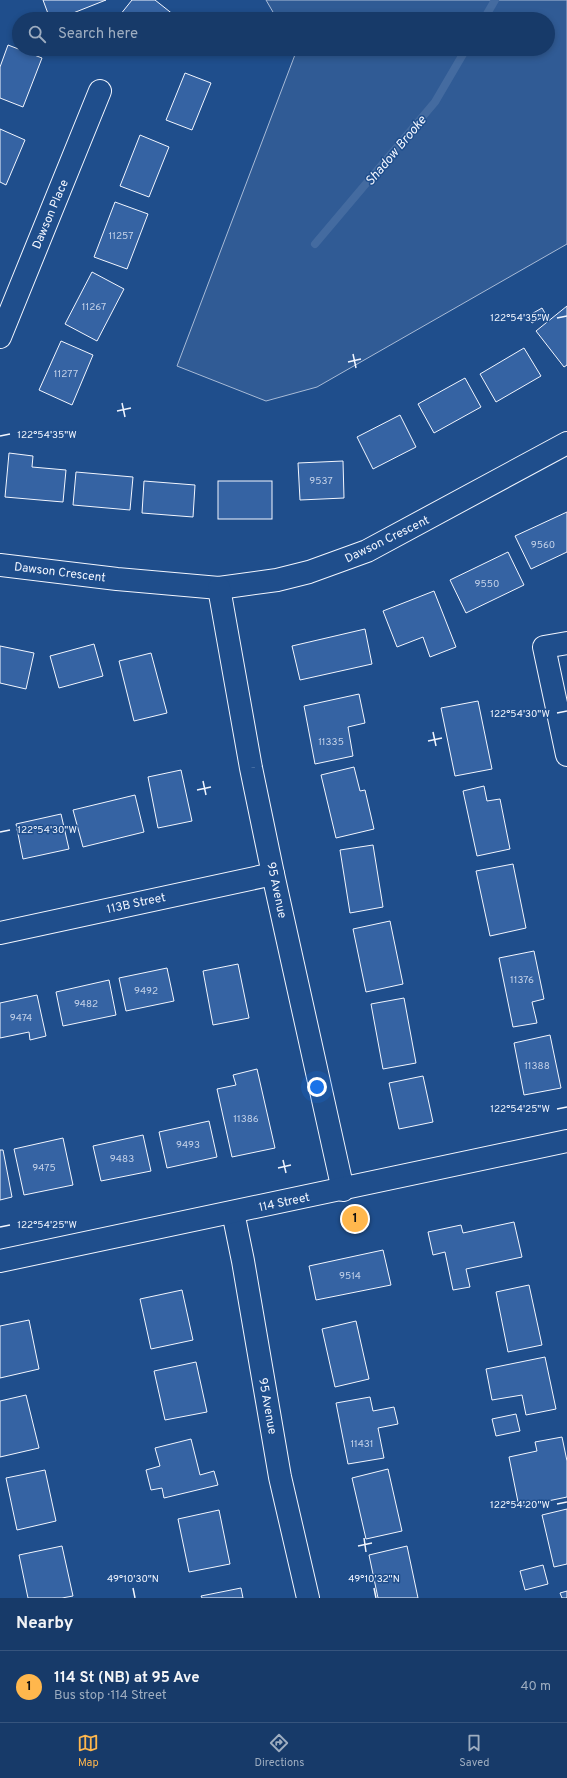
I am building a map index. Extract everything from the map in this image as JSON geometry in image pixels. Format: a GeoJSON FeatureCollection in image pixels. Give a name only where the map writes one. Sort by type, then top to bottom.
{"type":"FeatureCollection","features":[{"type":"Feature","properties":{"kind":"street","name":"Dawson Place"},"geometry":{"type":"LineString","coordinates":[[0,337],[100,91]]}},
{"type":"Feature","properties":{"kind":"street","name":"Dawson Crescent"},"geometry":{"type":"LineString","coordinates":[[0,564],[117,579],[219,588],[277,580],[340,562],[367,551],[567,443]]}},
{"type":"Feature","properties":{"kind":"street","name":"95 Avenue"},"geometry":{"type":"LineString","coordinates":[[219,588],[251,768],[343,1190]]}},
{"type":"Feature","properties":{"kind":"street"},"geometry":{"type":"LineString","coordinates":[[567,643],[544,647],[567,755]]}},
{"type":"Feature","properties":{"kind":"street","name":"113B Street"},"geometry":{"type":"LineString","coordinates":[[0,933],[273,874]]}},
{"type":"Feature","properties":{"kind":"street","name":"114 Street"},"geometry":{"type":"LineString","coordinates":[[0,1261],[566,1144]]}},
{"type":"Feature","properties":{"kind":"street","name":"95 Avenue"},"geometry":{"type":"LineString","coordinates":[[233,1212],[245,1269],[280,1477],[308,1598]]}},
{"type":"Feature","properties":{"kind":"shaded area"},"geometry":{"type":"Polygon","coordinates":[[[266,0],[567,0],[567,244],[317,387],[266,401],[177,366],[294,56],[555,56],[555,12],[273,12],[266,0]]]}},
{"type":"Feature","properties":{"kind":"building"},"geometry":{"type":"Polygon","coordinates":[[[43,0],[106,0],[76,12],[47,12],[43,0]]]}},
{"type":"Feature","properties":{"kind":"building"},"geometry":{"type":"Polygon","coordinates":[[[132,0],[155,0],[170,12],[122,12],[132,0]]]}},
{"type":"Feature","properties":{"kind":"building"},"geometry":{"type":"Polygon","coordinates":[[[8,45],[12,47],[12,56],[37,56],[42,58],[23,107],[0,98],[0,67],[8,45]]]}},
{"type":"Feature","properties":{"kind":"building"},"geometry":{"type":"Polygon","coordinates":[[[185,73],[211,83],[192,130],[166,120],[185,73]]]}},
{"type":"Feature","properties":{"kind":"building"},"geometry":{"type":"Polygon","coordinates":[[[0,129],[25,140],[6,185],[0,182],[0,129]]]}},
{"type":"Feature","properties":{"kind":"building"},"geometry":{"type":"Polygon","coordinates":[[[140,135],[169,147],[149,197],[120,186],[140,135]]]}},
{"type":"Feature","properties":{"kind":"building"},"geometry":{"type":"Polygon","coordinates":[[[115,202],[148,214],[127,269],[94,257],[115,202]]]}},
{"type":"Feature","properties":{"kind":"building"},"geometry":{"type":"Polygon","coordinates":[[[92,272],[124,289],[97,341],[65,324],[92,272]]]}},
{"type":"Feature","properties":{"kind":"building"},"geometry":{"type":"Polygon","coordinates":[[[567,306],[567,365],[564,367],[536,331],[567,306]]]}},
{"type":"Feature","properties":{"kind":"building"},"geometry":{"type":"Polygon","coordinates":[[[542,308],[546,315],[532,323],[528,316],[542,308]]]}},
{"type":"Feature","properties":{"kind":"building"},"geometry":{"type":"Polygon","coordinates":[[[61,341],[93,355],[72,405],[39,390],[61,341]]]}},
{"type":"Feature","properties":{"kind":"building"},"geometry":{"type":"Polygon","coordinates":[[[524,348],[541,376],[496,402],[480,374],[524,348]]]}},
{"type":"Feature","properties":{"kind":"building"},"geometry":{"type":"Polygon","coordinates":[[[465,378],[481,407],[434,433],[418,404],[465,378]]]}},
{"type":"Feature","properties":{"kind":"building"},"geometry":{"type":"Polygon","coordinates":[[[400,415],[416,447],[373,469],[357,437],[400,415]]]}},
{"type":"Feature","properties":{"kind":"building"},"geometry":{"type":"Polygon","coordinates":[[[9,453],[33,456],[32,467],[66,470],[63,502],[5,497],[9,453]]]}},
{"type":"Feature","properties":{"kind":"building"},"geometry":{"type":"Polygon","coordinates":[[[343,461],[344,498],[300,500],[298,463],[343,461]]]}},
{"type":"Feature","properties":{"kind":"building"},"geometry":{"type":"Polygon","coordinates":[[[76,472],[133,477],[130,510],[73,505],[76,472]]]}},
{"type":"Feature","properties":{"kind":"building"},"geometry":{"type":"Polygon","coordinates":[[[144,481],[195,485],[193,517],[142,513],[144,481]]]}},
{"type":"Feature","properties":{"kind":"building"},"geometry":{"type":"Polygon","coordinates":[[[218,481],[272,481],[272,519],[218,519],[218,481]]]}},
{"type":"Feature","properties":{"kind":"building"},"geometry":{"type":"Polygon","coordinates":[[[567,512],[567,552],[531,569],[515,536],[567,512]]]}},
{"type":"Feature","properties":{"kind":"building"},"geometry":{"type":"Polygon","coordinates":[[[508,552],[524,585],[466,613],[450,580],[508,552]]]}},
{"type":"Feature","properties":{"kind":"building"},"geometry":{"type":"Polygon","coordinates":[[[434,591],[456,647],[430,657],[423,637],[397,647],[383,611],[434,591]]]}},
{"type":"Feature","properties":{"kind":"building"},"geometry":{"type":"Polygon","coordinates":[[[365,629],[372,664],[300,680],[292,646],[365,629]]]}},
{"type":"Feature","properties":{"kind":"building"},"geometry":{"type":"Polygon","coordinates":[[[94,644],[103,676],[59,688],[50,656],[94,644]]]}},
{"type":"Feature","properties":{"kind":"building"},"geometry":{"type":"Polygon","coordinates":[[[0,646],[34,653],[26,689],[0,683],[0,646]]]}},
{"type":"Feature","properties":{"kind":"building"},"geometry":{"type":"Polygon","coordinates":[[[151,653],[167,713],[134,721],[119,661],[151,653]]]}},
{"type":"Feature","properties":{"kind":"building"},"geometry":{"type":"Polygon","coordinates":[[[359,694],[365,723],[348,727],[353,756],[315,764],[304,706],[359,694]]]}},
{"type":"Feature","properties":{"kind":"building"},"geometry":{"type":"Polygon","coordinates":[[[478,701],[492,769],[455,776],[441,708],[478,701]]]}},
{"type":"Feature","properties":{"kind":"building"},"geometry":{"type":"Polygon","coordinates":[[[354,767],[360,791],[365,790],[374,829],[336,838],[321,775],[354,767]]]}},
{"type":"Feature","properties":{"kind":"building"},"geometry":{"type":"Polygon","coordinates":[[[181,770],[192,821],[158,828],[148,777],[181,770]]]}},
{"type":"Feature","properties":{"kind":"building"},"geometry":{"type":"Polygon","coordinates":[[[484,786],[487,801],[500,799],[510,849],[477,856],[463,791],[484,786]]]}},
{"type":"Feature","properties":{"kind":"building"},"geometry":{"type":"Polygon","coordinates":[[[135,795],[144,832],[83,847],[73,810],[135,795]]]}},
{"type":"Feature","properties":{"kind":"building"},"geometry":{"type":"Polygon","coordinates":[[[61,814],[69,849],[23,859],[16,824],[61,814]]]}},
{"type":"Feature","properties":{"kind":"building"},"geometry":{"type":"Polygon","coordinates":[[[373,845],[383,907],[350,913],[340,850],[373,845]]]}},
{"type":"Feature","properties":{"kind":"building"},"geometry":{"type":"Polygon","coordinates":[[[513,864],[526,928],[490,936],[476,871],[513,864]]]}},
{"type":"Feature","properties":{"kind":"building"},"geometry":{"type":"Polygon","coordinates":[[[390,921],[403,984],[366,992],[353,929],[390,921]]]}},
{"type":"Feature","properties":{"kind":"building"},"geometry":{"type":"Polygon","coordinates":[[[534,951],[544,999],[532,1002],[537,1023],[513,1027],[499,958],[534,951]]]}},
{"type":"Feature","properties":{"kind":"building"},"geometry":{"type":"Polygon","coordinates":[[[238,964],[249,1018],[213,1025],[203,971],[238,964]]]}},
{"type":"Feature","properties":{"kind":"building"},"geometry":{"type":"Polygon","coordinates":[[[167,968],[174,1001],[126,1011],[119,978],[167,968]]]}},
{"type":"Feature","properties":{"kind":"building"},"geometry":{"type":"Polygon","coordinates":[[[109,980],[116,1015],[63,1026],[56,992],[109,980]]]}},
{"type":"Feature","properties":{"kind":"building"},"geometry":{"type":"Polygon","coordinates":[[[37,995],[46,1036],[30,1040],[29,1032],[0,1038],[0,1003],[37,995]]]}},
{"type":"Feature","properties":{"kind":"building"},"geometry":{"type":"Polygon","coordinates":[[[404,998],[416,1063],[383,1069],[371,1004],[404,998]]]}},
{"type":"Feature","properties":{"kind":"building"},"geometry":{"type":"Polygon","coordinates":[[[550,1035],[561,1088],[524,1095],[514,1043],[550,1035]]]}},
{"type":"Feature","properties":{"kind":"building"},"geometry":{"type":"Polygon","coordinates":[[[257,1069],[275,1148],[232,1157],[217,1089],[236,1085],[233,1075],[257,1069]]]}},
{"type":"Feature","properties":{"kind":"building"},"geometry":{"type":"Polygon","coordinates":[[[423,1076],[433,1122],[399,1129],[389,1083],[423,1076]]]}},
{"type":"Feature","properties":{"kind":"building"},"geometry":{"type":"Polygon","coordinates":[[[209,1121],[217,1157],[167,1168],[159,1132],[209,1121]]]}},
{"type":"Feature","properties":{"kind":"building"},"geometry":{"type":"Polygon","coordinates":[[[143,1135],[151,1171],[101,1181],[93,1146],[143,1135]]]}},
{"type":"Feature","properties":{"kind":"building"},"geometry":{"type":"Polygon","coordinates":[[[63,1138],[73,1185],[24,1195],[14,1149],[63,1138]]]}},
{"type":"Feature","properties":{"kind":"building"},"geometry":{"type":"Polygon","coordinates":[[[0,1150],[3,1150],[12,1197],[0,1200],[0,1150]]]}},
{"type":"Feature","properties":{"kind":"building"},"geometry":{"type":"Polygon","coordinates":[[[514,1222],[522,1257],[466,1269],[470,1287],[453,1290],[445,1252],[433,1255],[428,1232],[461,1225],[463,1233],[514,1222]]]}},
{"type":"Feature","properties":{"kind":"building"},"geometry":{"type":"Polygon","coordinates":[[[383,1250],[391,1285],[316,1300],[309,1266],[383,1250]]]}},
{"type":"Feature","properties":{"kind":"building"},"geometry":{"type":"Polygon","coordinates":[[[529,1285],[542,1345],[508,1352],[496,1292],[529,1285]]]}},
{"type":"Feature","properties":{"kind":"building"},"geometry":{"type":"Polygon","coordinates":[[[182,1290],[193,1340],[151,1349],[140,1299],[182,1290]]]}},
{"type":"Feature","properties":{"kind":"building"},"geometry":{"type":"Polygon","coordinates":[[[29,1320],[39,1369],[0,1378],[0,1326],[29,1320]]]}},
{"type":"Feature","properties":{"kind":"building"},"geometry":{"type":"Polygon","coordinates":[[[356,1321],[369,1379],[335,1387],[322,1329],[356,1321]]]}},
{"type":"Feature","properties":{"kind":"building"},"geometry":{"type":"Polygon","coordinates":[[[545,1357],[556,1409],[526,1415],[522,1395],[492,1400],[486,1369],[545,1357]]]}},
{"type":"Feature","properties":{"kind":"building"},"geometry":{"type":"Polygon","coordinates":[[[196,1362],[207,1412],[165,1420],[154,1371],[196,1362]]]}},
{"type":"Feature","properties":{"kind":"building"},"geometry":{"type":"Polygon","coordinates":[[[26,1395],[39,1448],[0,1457],[0,1401],[26,1395]]]}},
{"type":"Feature","properties":{"kind":"building"},"geometry":{"type":"Polygon","coordinates":[[[370,1397],[373,1411],[394,1407],[398,1424],[378,1428],[384,1458],[348,1464],[336,1403],[370,1397]]]}},
{"type":"Feature","properties":{"kind":"building"},"geometry":{"type":"Polygon","coordinates":[[[516,1414],[520,1431],[496,1436],[492,1419],[516,1414]]]}},
{"type":"Feature","properties":{"kind":"building"},"geometry":{"type":"Polygon","coordinates":[[[562,1437],[567,1461],[567,1497],[519,1507],[509,1457],[537,1451],[535,1442],[562,1437]]]}},
{"type":"Feature","properties":{"kind":"building"},"geometry":{"type":"Polygon","coordinates":[[[191,1439],[200,1475],[214,1471],[218,1485],[164,1498],[162,1488],[151,1490],[146,1470],[160,1466],[155,1448],[191,1439]]]}},
{"type":"Feature","properties":{"kind":"building"},"geometry":{"type":"Polygon","coordinates":[[[388,1469],[402,1531],[366,1539],[352,1478],[388,1469]]]}},
{"type":"Feature","properties":{"kind":"building"},"geometry":{"type":"Polygon","coordinates":[[[45,1470],[56,1521],[17,1530],[6,1478],[45,1470]]]}},
{"type":"Feature","properties":{"kind":"building"},"geometry":{"type":"Polygon","coordinates":[[[567,1509],[567,1564],[554,1567],[542,1515],[567,1509]]]}},
{"type":"Feature","properties":{"kind":"building"},"geometry":{"type":"Polygon","coordinates":[[[219,1510],[230,1564],[189,1572],[178,1519],[219,1510]]]}},
{"type":"Feature","properties":{"kind":"building"},"geometry":{"type":"Polygon","coordinates":[[[62,1546],[73,1596],[62,1598],[28,1598],[19,1555],[62,1546]]]}},
{"type":"Feature","properties":{"kind":"building"},"geometry":{"type":"Polygon","coordinates":[[[407,1546],[418,1598],[378,1598],[369,1555],[407,1546]]]}},
{"type":"Feature","properties":{"kind":"building"},"geometry":{"type":"Polygon","coordinates":[[[543,1565],[548,1584],[525,1590],[520,1571],[543,1565]]]}},
{"type":"Feature","properties":{"kind":"building"},"geometry":{"type":"Polygon","coordinates":[[[241,1588],[243,1598],[202,1598],[201,1596],[241,1588]]]}},
{"type":"Feature","properties":{"kind":"building"},"geometry":{"type":"Polygon","coordinates":[[[567,1591],[567,1598],[562,1598],[560,1593],[567,1591]]]}},
{"type":"Feature","properties":{"kind":"waterway","name":"Shadow Brooke"},"geometry":{"type":"LineString","coordinates":[[488,12],[495,0]]}},
{"type":"Feature","properties":{"kind":"waterway","name":"Shadow Brooke"},"geometry":{"type":"LineString","coordinates":[[315,244],[435,102],[462,56]]}},
{"type":"Feature","properties":{"kind":"place","name":"114 St (NB) at 95 Ave"},"geometry":{"type":"Point","coordinates":[355,1219]}}]}
